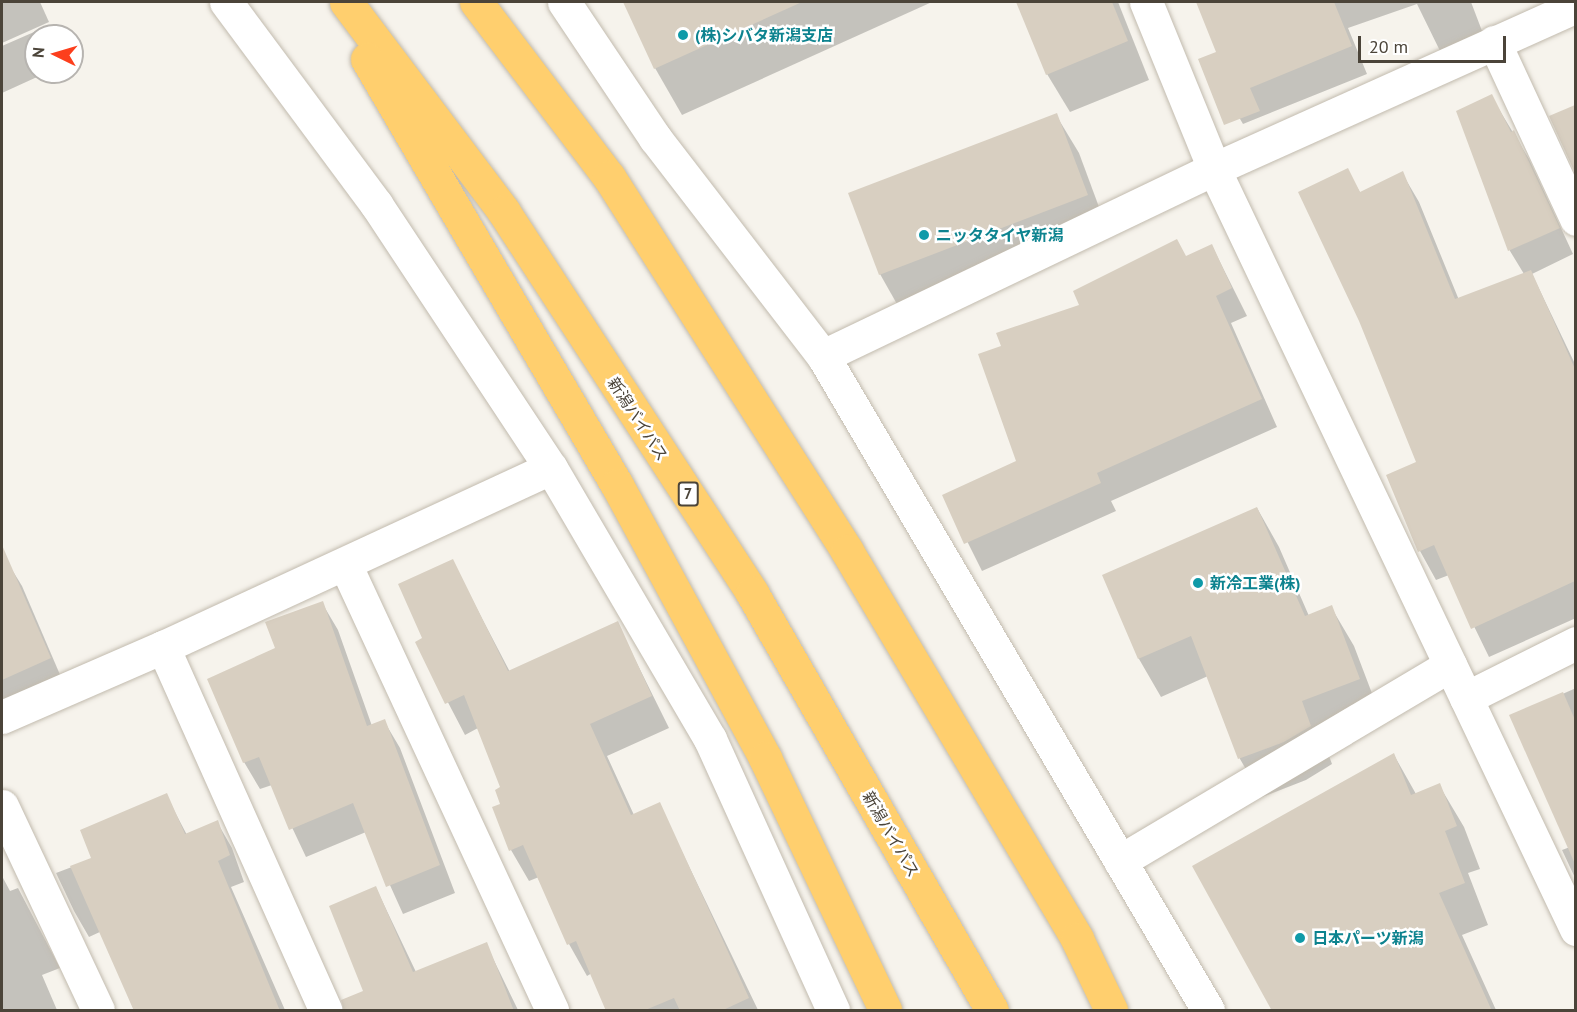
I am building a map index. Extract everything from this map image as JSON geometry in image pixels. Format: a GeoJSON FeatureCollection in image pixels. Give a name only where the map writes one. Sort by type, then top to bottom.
{"type":"FeatureCollection","features":[{"type":"Feature","properties":{"kind":"highway"},"geometry":{"type":"LineString","coordinates":[[333,2],[617,485],[765,758],[885,1011]]}},
{"type":"Feature","properties":{"kind":"highway","name":"新潟バイパス"},"geometry":{"type":"LineString","coordinates":[[346,2],[504,212],[752,593],[993,1011]]}},
{"type":"Feature","properties":{"kind":"highway"},"geometry":{"type":"LineString","coordinates":[[476,2],[609,177],[847,551],[1077,939],[1111,1011]]}},
{"type":"Feature","properties":{"kind":"street"},"geometry":{"type":"LineString","coordinates":[[226,2],[376,204],[551,468],[710,739],[833,1011]]}},
{"type":"Feature","properties":{"kind":"street"},"geometry":{"type":"LineString","coordinates":[[564,2],[655,138],[823,356],[1208,1011]]}},
{"type":"Feature","properties":{"kind":"street"},"geometry":{"type":"LineString","coordinates":[[1146,2],[1214,169],[1575,929]]}},
{"type":"Feature","properties":{"kind":"street"},"geometry":{"type":"LineString","coordinates":[[823,356],[1214,169],[1494,42],[1536,11],[1575,6]]}},
{"type":"Feature","properties":{"kind":"street"},"geometry":{"type":"LineString","coordinates":[[1494,42],[1575,219]]}},
{"type":"Feature","properties":{"kind":"street"},"geometry":{"type":"LineString","coordinates":[[2,717],[163,647],[551,468]]}},
{"type":"Feature","properties":{"kind":"street"},"geometry":{"type":"LineString","coordinates":[[345,564],[552,1011]]}},
{"type":"Feature","properties":{"kind":"street"},"geometry":{"type":"LineString","coordinates":[[1466,699],[1575,643]]}},
{"type":"Feature","properties":{"kind":"street"},"geometry":{"type":"LineString","coordinates":[[163,647],[325,1011]]}},
{"type":"Feature","properties":{"kind":"street"},"geometry":{"type":"LineString","coordinates":[[1119,861],[1450,665]]}},
{"type":"Feature","properties":{"kind":"street"},"geometry":{"type":"LineString","coordinates":[[2,806],[98,1011]]}},
{"type":"Feature","properties":{"kind":"building","name":"(株)シバタ新潟支店"},"geometry":{"type":"Polygon","coordinates":[[[623,2],[802,2],[654,69],[623,2]]]}},
{"type":"Feature","properties":{"kind":"building"},"geometry":{"type":"Polygon","coordinates":[[[1016,2],[1112,2],[1128,41],[1046,75],[1016,2]]]}},
{"type":"Feature","properties":{"kind":"building"},"geometry":{"type":"Polygon","coordinates":[[[1196,2],[1334,2],[1352,46],[1250,88],[1260,111],[1224,125],[1198,59],[1216,52],[1196,2]]]}},
{"type":"Feature","properties":{"kind":"building"},"geometry":{"type":"Polygon","coordinates":[[[1492,94],[1511,132],[1514,130],[1560,228],[1508,251],[1456,111],[1492,94]]]}},
{"type":"Feature","properties":{"kind":"building"},"geometry":{"type":"Polygon","coordinates":[[[1575,105],[1575,173],[1549,116],[1575,105]]]}},
{"type":"Feature","properties":{"kind":"building","name":"ニッタタイヤ新潟"},"geometry":{"type":"Polygon","coordinates":[[[1057,113],[1088,195],[879,275],[848,193],[1057,113]]]}},
{"type":"Feature","properties":{"kind":"building"},"geometry":{"type":"Polygon","coordinates":[[[1348,168],[1360,192],[1403,171],[1455,299],[1531,270],[1575,369],[1575,581],[1471,629],[1434,545],[1418,552],[1386,475],[1416,462],[1359,321],[1298,192],[1348,168]]]}},
{"type":"Feature","properties":{"kind":"building"},"geometry":{"type":"Polygon","coordinates":[[[1177,239],[1186,256],[1212,244],[1232,288],[1216,296],[1262,399],[1097,473],[1101,483],[964,544],[942,495],[1016,461],[978,354],[1001,346],[996,333],[1079,305],[1073,291],[1177,239]]]}},
{"type":"Feature","properties":{"kind":"building"},"geometry":{"type":"Polygon","coordinates":[[[1257,507],[1305,616],[1332,605],[1360,679],[1302,701],[1311,726],[1284,742],[1238,759],[1191,636],[1138,659],[1102,575],[1257,507]]]}},
{"type":"Feature","properties":{"kind":"building"},"geometry":{"type":"Polygon","coordinates":[[[2,545],[51,658],[2,680],[2,545]]]}},
{"type":"Feature","properties":{"kind":"building"},"geometry":{"type":"Polygon","coordinates":[[[453,559],[508,671],[618,621],[652,696],[590,724],[631,815],[660,802],[749,998],[721,1011],[680,1011],[674,998],[643,1011],[606,1011],[576,941],[567,945],[523,845],[509,851],[492,807],[500,804],[495,790],[500,787],[464,695],[445,704],[415,642],[422,638],[398,584],[453,559]]]}},
{"type":"Feature","properties":{"kind":"building"},"geometry":{"type":"Polygon","coordinates":[[[323,601],[367,726],[385,719],[440,865],[386,887],[353,803],[289,830],[259,757],[243,763],[207,679],[275,648],[265,622],[323,601]]]}},
{"type":"Feature","properties":{"kind":"building"},"geometry":{"type":"Polygon","coordinates":[[[1563,692],[1575,720],[1575,864],[1509,715],[1563,692]]]}},
{"type":"Feature","properties":{"kind":"building"},"geometry":{"type":"Polygon","coordinates":[[[1394,753],[1411,795],[1440,783],[1457,826],[1445,831],[1465,883],[1439,893],[1492,1011],[1272,1011],[1192,866],[1394,753]]]}},
{"type":"Feature","properties":{"kind":"building"},"geometry":{"type":"Polygon","coordinates":[[[167,793],[185,834],[218,820],[230,855],[218,861],[280,1011],[134,1011],[70,866],[91,858],[80,830],[167,793]]]}},
{"type":"Feature","properties":{"kind":"building"},"geometry":{"type":"Polygon","coordinates":[[[376,886],[413,972],[487,942],[514,1011],[344,1011],[341,1000],[363,991],[329,906],[376,886]]]}},
{"type":"Feature","properties":{"kind":"place","name":"(株)シバタ新潟支店"},"geometry":{"type":"Point","coordinates":[683,35]}},
{"type":"Feature","properties":{"kind":"place","name":"ニッタタイヤ新潟"},"geometry":{"type":"Point","coordinates":[924,235]}},
{"type":"Feature","properties":{"kind":"place","name":"新冷工業(株)"},"geometry":{"type":"Point","coordinates":[1198,583]}},
{"type":"Feature","properties":{"kind":"place","name":"日本パーツ新潟"},"geometry":{"type":"Point","coordinates":[1300,938]}}]}
